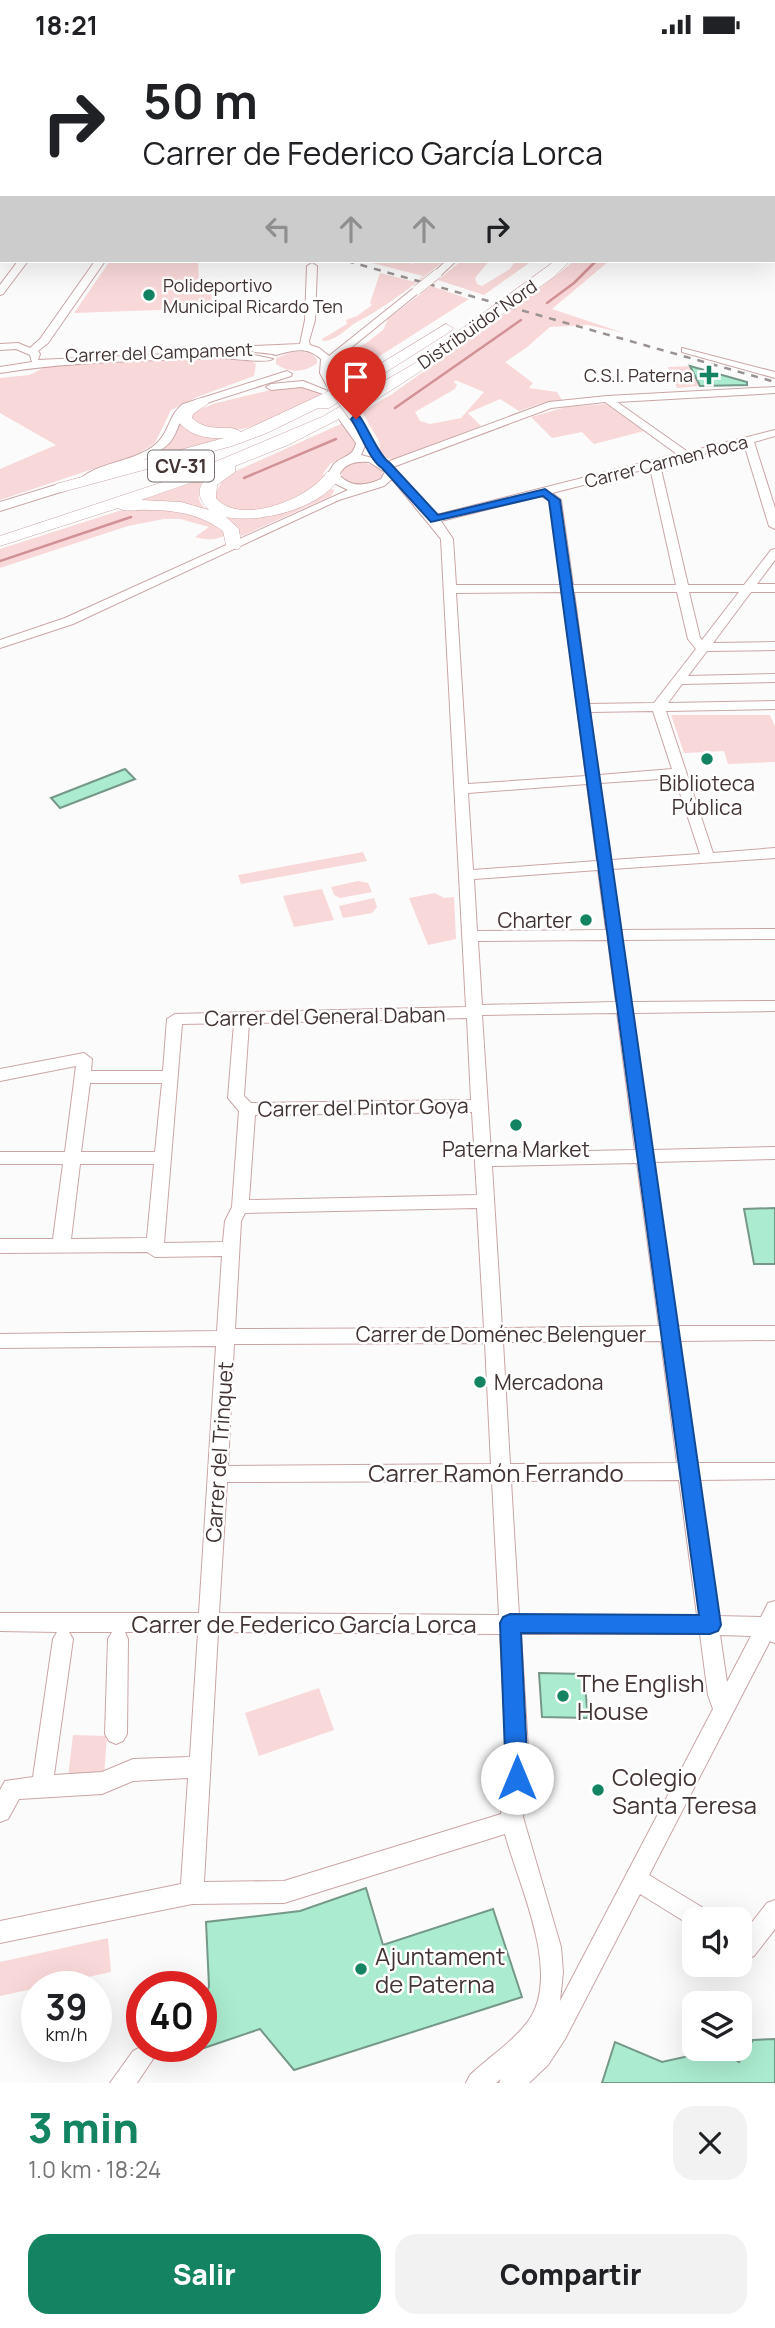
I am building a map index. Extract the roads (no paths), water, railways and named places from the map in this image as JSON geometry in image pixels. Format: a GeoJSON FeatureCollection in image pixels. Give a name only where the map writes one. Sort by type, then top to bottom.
{"type":"FeatureCollection","features":[{"type":"Feature","properties":{"kind":"highway","name":"Distribuïdor Nord"},"geometry":{"type":"LineString","coordinates":[[0,526],[194,462],[284,425],[334,400],[487,302],[539,263]]}},
{"type":"Feature","properties":{"kind":"highway","name":"Distribuïdor Nord"},"geometry":{"type":"LineString","coordinates":[[0,541],[210,470],[324,421],[372,396],[421,364],[561,263]]}},
{"type":"Feature","properties":{"kind":"highway"},"geometry":{"type":"LineString","coordinates":[[62,487],[226,443],[262,430],[327,396],[354,387]]}},
{"type":"Feature","properties":{"kind":"highway"},"geometry":{"type":"LineString","coordinates":[[201,403],[186,412],[184,419],[200,432],[232,434],[262,430]]}},
{"type":"Feature","properties":{"kind":"highway"},"geometry":{"type":"LineString","coordinates":[[324,421],[300,438],[219,474],[207,489],[207,500],[223,512],[257,515],[321,490],[337,479]]}},
{"type":"Feature","properties":{"kind":"highway"},"geometry":{"type":"LineString","coordinates":[[30,530],[57,527],[113,508],[150,505],[170,507],[215,519],[231,529],[233,545]]}},
{"type":"Feature","properties":{"kind":"main road"},"geometry":{"type":"LineString","coordinates":[[0,507],[62,487]]}},
{"type":"Feature","properties":{"kind":"street"},"geometry":{"type":"LineString","coordinates":[[0,292],[21,263]]}},
{"type":"Feature","properties":{"kind":"street"},"geometry":{"type":"LineString","coordinates":[[27,365],[35,358],[32,351],[44,341],[99,263]]}},
{"type":"Feature","properties":{"kind":"street"},"geometry":{"type":"LineString","coordinates":[[62,487],[156,449],[167,439],[180,410],[252,384],[314,369],[449,263]]}},
{"type":"Feature","properties":{"kind":"street"},"geometry":{"type":"LineString","coordinates":[[252,384],[275,352],[285,348],[307,328],[310,320],[312,266]]}},
{"type":"Feature","properties":{"kind":"street"},"geometry":{"type":"LineString","coordinates":[[0,269],[13,274]]}},
{"type":"Feature","properties":{"kind":"street"},"geometry":{"type":"LineString","coordinates":[[307,328],[311,349],[324,355],[314,369]]}},
{"type":"Feature","properties":{"kind":"street"},"geometry":{"type":"LineString","coordinates":[[0,336],[18,346]]}},
{"type":"Feature","properties":{"kind":"street","name":"Carrer del Campament"},"geometry":{"type":"LineString","coordinates":[[18,346],[59,356],[311,349],[354,338]]}},
{"type":"Feature","properties":{"kind":"street"},"geometry":{"type":"LineString","coordinates":[[0,346],[18,346]]}},
{"type":"Feature","properties":{"kind":"street"},"geometry":{"type":"LineString","coordinates":[[685,350],[775,375]]}},
{"type":"Feature","properties":{"kind":"street","name":"Carrer del Campament"},"geometry":{"type":"LineString","coordinates":[[0,370],[53,361],[235,354],[269,363],[287,374]]}},
{"type":"Feature","properties":{"kind":"street"},"geometry":{"type":"LineString","coordinates":[[314,369],[348,419],[360,443],[360,450],[351,460],[338,466],[335,498]]}},
{"type":"Feature","properties":{"kind":"street"},"geometry":{"type":"LineString","coordinates":[[314,369],[328,389]]}},
{"type":"Feature","properties":{"kind":"street"},"geometry":{"type":"LineString","coordinates":[[201,403],[281,384],[313,385],[328,389]]}},
{"type":"Feature","properties":{"kind":"street"},"geometry":{"type":"LineString","coordinates":[[351,460],[385,466],[548,405],[774,390]]}},
{"type":"Feature","properties":{"kind":"street"},"geometry":{"type":"LineString","coordinates":[[201,403],[217,395]]}},
{"type":"Feature","properties":{"kind":"street"},"geometry":{"type":"LineString","coordinates":[[607,399],[685,455]]}},
{"type":"Feature","properties":{"kind":"street"},"geometry":{"type":"LineString","coordinates":[[348,419],[371,441],[385,466],[435,519],[447,539],[518,1765],[512,1821],[551,1958],[550,2025]]}},
{"type":"Feature","properties":{"kind":"street","name":"Carrer Carmen Roca"},"geometry":{"type":"LineString","coordinates":[[435,519],[775,433]]}},
{"type":"Feature","properties":{"kind":"street"},"geometry":{"type":"LineString","coordinates":[[748,440],[775,526]]}},
{"type":"Feature","properties":{"kind":"street"},"geometry":{"type":"LineString","coordinates":[[654,463],[694,639],[701,647],[775,646]]}},
{"type":"Feature","properties":{"kind":"street"},"geometry":{"type":"LineString","coordinates":[[0,644],[59,625],[335,498],[386,481],[385,466]]}},
{"type":"Feature","properties":{"kind":"street"},"geometry":{"type":"LineString","coordinates":[[337,479],[394,492],[419,502]]}},
{"type":"Feature","properties":{"kind":"street"},"geometry":{"type":"LineString","coordinates":[[545,493],[555,500],[718,1695],[723,1708]]}},
{"type":"Feature","properties":{"kind":"street"},"geometry":{"type":"LineString","coordinates":[[658,707],[775,552]]}},
{"type":"Feature","properties":{"kind":"street"},"geometry":{"type":"LineString","coordinates":[[450,589],[775,588]]}},
{"type":"Feature","properties":{"kind":"street"},"geometry":{"type":"LineString","coordinates":[[678,680],[775,678]]}},
{"type":"Feature","properties":{"kind":"street"},"geometry":{"type":"LineString","coordinates":[[583,708],[775,705]]}},
{"type":"Feature","properties":{"kind":"street"},"geometry":{"type":"LineString","coordinates":[[658,707],[708,858]]}},
{"type":"Feature","properties":{"kind":"street"},"geometry":{"type":"LineString","coordinates":[[461,789],[680,773]]}},
{"type":"Feature","properties":{"kind":"street"},"geometry":{"type":"LineString","coordinates":[[467,875],[775,853]]}},
{"type":"Feature","properties":{"kind":"street"},"geometry":{"type":"LineString","coordinates":[[470,936],[775,934]]}},
{"type":"Feature","properties":{"kind":"street","name":"Carrer del General Daban"},"geometry":{"type":"LineString","coordinates":[[169,1077],[175,1019],[458,1014],[474,1010],[775,1006]]}},
{"type":"Feature","properties":{"kind":"street","name":"Carrer del Trinquet"},"geometry":{"type":"LineString","coordinates":[[192,1893],[233,1221],[240,1206],[247,1108],[236,1098],[242,1017]]}},
{"type":"Feature","properties":{"kind":"street"},"geometry":{"type":"LineString","coordinates":[[0,1075],[84,1059],[61,1246]]}},
{"type":"Feature","properties":{"kind":"street"},"geometry":{"type":"LineString","coordinates":[[83,1077],[169,1077],[155,1248]]}},
{"type":"Feature","properties":{"kind":"street","name":"Carrer del Pintor Goya"},"geometry":{"type":"LineString","coordinates":[[247,1108],[480,1106]]}},
{"type":"Feature","properties":{"kind":"street"},"geometry":{"type":"LineString","coordinates":[[483,1160],[775,1153]]}},
{"type":"Feature","properties":{"kind":"street"},"geometry":{"type":"LineString","coordinates":[[0,1159],[163,1158]]}},
{"type":"Feature","properties":{"kind":"street"},"geometry":{"type":"LineString","coordinates":[[240,1206],[485,1201]]}},
{"type":"Feature","properties":{"kind":"street"},"geometry":{"type":"LineString","coordinates":[[0,1246],[232,1249]]}},
{"type":"Feature","properties":{"kind":"street","name":"Carrer de Doménec Belenguer"},"geometry":{"type":"LineString","coordinates":[[0,1341],[205,1340],[226,1337],[493,1333],[775,1333]]}},
{"type":"Feature","properties":{"kind":"street","name":"Carrer Ramón Ferrando"},"geometry":{"type":"LineString","coordinates":[[218,1474],[775,1471]]}},
{"type":"Feature","properties":{"kind":"street","name":"Carrer de Federico García Lorca"},"geometry":{"type":"LineString","coordinates":[[0,1622],[772,1623]]}},
{"type":"Feature","properties":{"kind":"street"},"geometry":{"type":"LineString","coordinates":[[511,2083],[540,2057],[550,2025],[637,1876],[723,1708],[772,1623]]}},
{"type":"Feature","properties":{"kind":"street"},"geometry":{"type":"LineString","coordinates":[[42,1787],[62,1639]]}},
{"type":"Feature","properties":{"kind":"street"},"geometry":{"type":"LineString","coordinates":[[116,1734],[118,1639]]}},
{"type":"Feature","properties":{"kind":"street"},"geometry":{"type":"LineString","coordinates":[[0,1811],[13,1789],[103,1783],[133,1770],[190,1767]]}},
{"type":"Feature","properties":{"kind":"street"},"geometry":{"type":"LineString","coordinates":[[0,1932],[192,1893],[284,1892],[512,1821]]}},
{"type":"Feature","properties":{"kind":"street"},"geometry":{"type":"LineString","coordinates":[[637,1876],[682,1907]]}},
{"type":"Feature","properties":{"kind":"street"},"geometry":{"type":"LineString","coordinates":[[752,1937],[775,1912]]}},
{"type":"Feature","properties":{"kind":"street"},"geometry":{"type":"LineString","coordinates":[[478,2083],[533,2033],[550,2025]]}},
{"type":"Feature","properties":{"kind":"street"},"geometry":{"type":"LineString","coordinates":[[122,2083],[139,2062]]}},
{"type":"Feature","properties":{"kind":"waterway"},"geometry":{"type":"LineString","coordinates":[[547,303],[574,283],[594,263]]}},
{"type":"Feature","properties":{"kind":"waterway"},"geometry":{"type":"LineString","coordinates":[[395,408],[521,320]]}},
{"type":"Feature","properties":{"kind":"waterway"},"geometry":{"type":"LineString","coordinates":[[244,478],[336,439]]}},
{"type":"Feature","properties":{"kind":"waterway"},"geometry":{"type":"LineString","coordinates":[[0,561],[131,517]]}},
{"type":"Feature","properties":{"kind":"railway"},"geometry":{"type":"LineString","coordinates":[[354,263],[775,382]]}},
{"type":"Feature","properties":{"kind":"place","name":"Polideportivo Municipal Ricardo Ten"},"geometry":{"type":"Point","coordinates":[149,295]}},
{"type":"Feature","properties":{"kind":"place","name":"C.S.I. Paterna"},"geometry":{"type":"Point","coordinates":[709,375]}},
{"type":"Feature","properties":{"kind":"place","name":"Biblioteca Pública"},"geometry":{"type":"Point","coordinates":[707,759]}},
{"type":"Feature","properties":{"kind":"place","name":"Charter"},"geometry":{"type":"Point","coordinates":[586,920]}},
{"type":"Feature","properties":{"kind":"place","name":"Paterna Market"},"geometry":{"type":"Point","coordinates":[516,1125]}},
{"type":"Feature","properties":{"kind":"place","name":"Mercadona"},"geometry":{"type":"Point","coordinates":[480,1382]}},
{"type":"Feature","properties":{"kind":"place","name":"The English House"},"geometry":{"type":"Point","coordinates":[563,1696]}},
{"type":"Feature","properties":{"kind":"place","name":"Colegio Santa Teresa"},"geometry":{"type":"Point","coordinates":[598,1790]}},
{"type":"Feature","properties":{"kind":"place","name":"Ajuntament de Paterna"},"geometry":{"type":"Point","coordinates":[361,1969]}}]}
